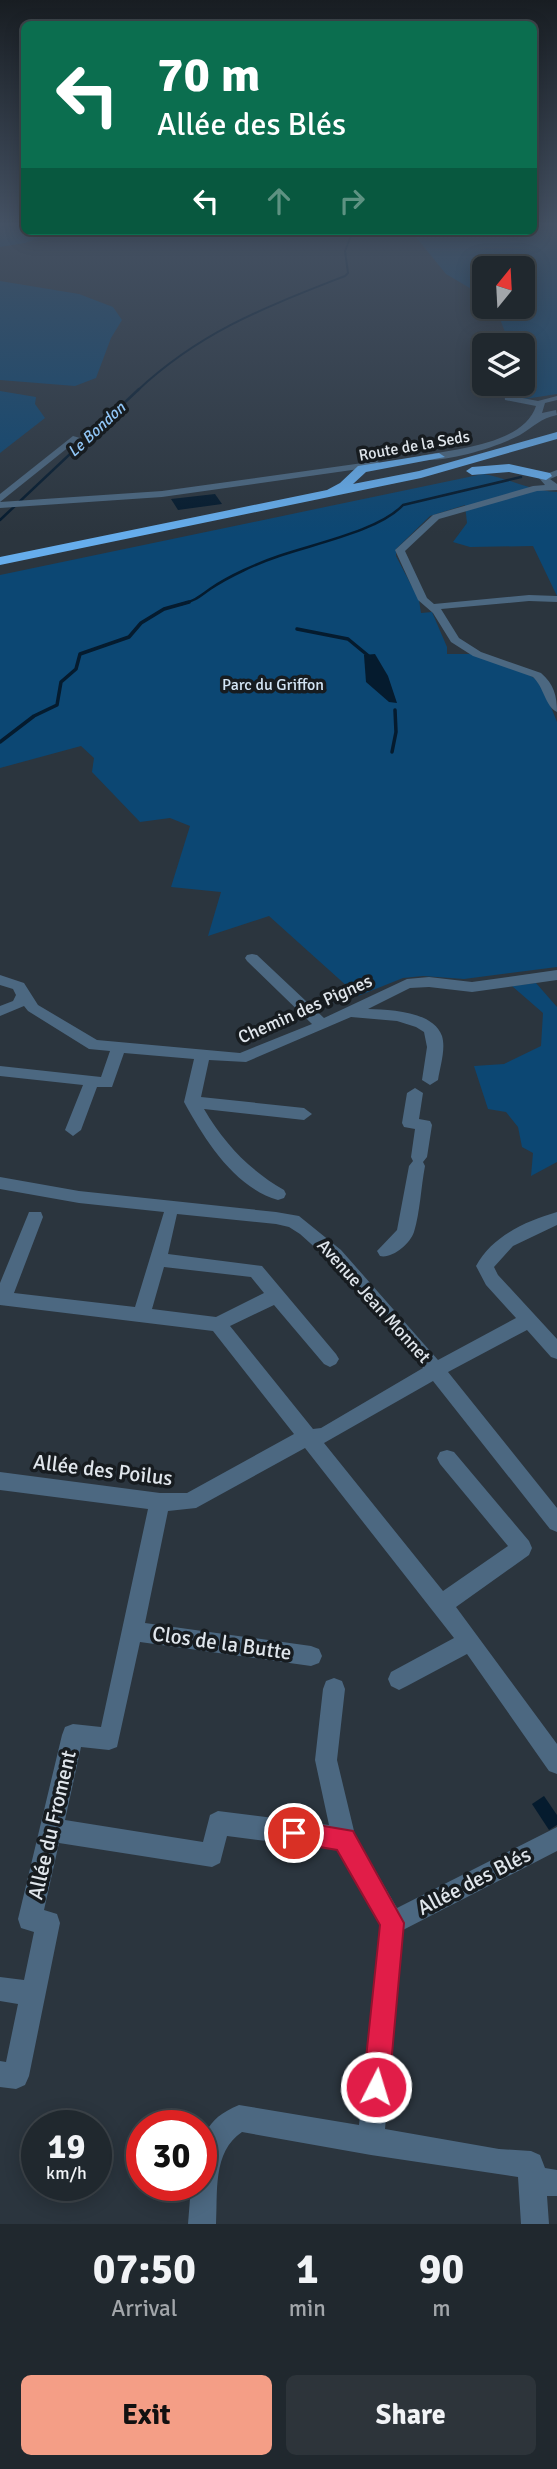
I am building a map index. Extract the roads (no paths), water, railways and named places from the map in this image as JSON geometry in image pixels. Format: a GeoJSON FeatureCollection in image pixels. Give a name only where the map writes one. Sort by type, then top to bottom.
{"type":"FeatureCollection","features":[{"type":"Feature","properties":{"kind":"highway"},"geometry":{"type":"LineString","coordinates":[[149,534],[421,474],[557,435]]}},
{"type":"Feature","properties":{"kind":"highway"},"geometry":{"type":"LineString","coordinates":[[334,472],[354,475],[452,454]]}},
{"type":"Feature","properties":{"kind":"highway"},"geometry":{"type":"LineString","coordinates":[[149,534],[418,481],[550,466]]}},
{"type":"Feature","properties":{"kind":"highway"},"geometry":{"type":"LineString","coordinates":[[0,561],[477,470],[550,466]]}},
{"type":"Feature","properties":{"kind":"highway"},"geometry":{"type":"LineString","coordinates":[[0,569],[96,549],[339,488],[354,475]]}},
{"type":"Feature","properties":{"kind":"street"},"geometry":{"type":"LineString","coordinates":[[508,396],[557,413]]}},
{"type":"Feature","properties":{"kind":"street"},"geometry":{"type":"LineString","coordinates":[[539,406],[557,398]]}},
{"type":"Feature","properties":{"kind":"street","name":"Route de la Seds"},"geometry":{"type":"LineString","coordinates":[[2,503],[162,494],[452,454],[510,436],[528,422],[539,406]]}},
{"type":"Feature","properties":{"kind":"street","name":"Route de la Seds"},"geometry":{"type":"LineString","coordinates":[[354,475],[475,452],[515,438],[542,415],[557,413]]}},
{"type":"Feature","properties":{"kind":"street"},"geometry":{"type":"LineString","coordinates":[[2,503],[76,438]]}},
{"type":"Feature","properties":{"kind":"street"},"geometry":{"type":"LineString","coordinates":[[557,487],[550,466],[436,517],[400,550],[423,600],[432,607],[455,640],[467,649],[527,671],[544,681],[557,709]]}},
{"type":"Feature","properties":{"kind":"street"},"geometry":{"type":"LineString","coordinates":[[432,607],[529,598],[557,599]]}},
{"type":"Feature","properties":{"kind":"street"},"geometry":{"type":"LineString","coordinates":[[544,681],[557,675]]}},
{"type":"Feature","properties":{"kind":"street"},"geometry":{"type":"LineString","coordinates":[[251,958],[323,1026]]}},
{"type":"Feature","properties":{"kind":"street","name":"Chemin des Pignes"},"geometry":{"type":"LineString","coordinates":[[0,980],[19,986],[33,1008],[81,1040],[118,1049],[240,1058],[323,1026],[348,1012],[418,982],[472,987],[557,975]]}},
{"type":"Feature","properties":{"kind":"street"},"geometry":{"type":"LineString","coordinates":[[5,1012],[23,995]]}},
{"type":"Feature","properties":{"kind":"street"},"geometry":{"type":"LineString","coordinates":[[5,1012],[33,1008]]}},
{"type":"Feature","properties":{"kind":"street"},"geometry":{"type":"LineString","coordinates":[[348,1012],[419,1020],[431,1028],[435,1038],[430,1080]]}},
{"type":"Feature","properties":{"kind":"street"},"geometry":{"type":"LineString","coordinates":[[0,1071],[107,1083],[118,1049]]}},
{"type":"Feature","properties":{"kind":"street"},"geometry":{"type":"LineString","coordinates":[[202,1057],[192,1102],[213,1140],[261,1186],[278,1194]]}},
{"type":"Feature","properties":{"kind":"street"},"geometry":{"type":"LineString","coordinates":[[73,1130],[92,1081]]}},
{"type":"Feature","properties":{"kind":"street"},"geometry":{"type":"LineString","coordinates":[[386,1251],[405,1233],[424,1125],[410,1123],[415,1093]]}},
{"type":"Feature","properties":{"kind":"street"},"geometry":{"type":"LineString","coordinates":[[192,1102],[304,1114]]}},
{"type":"Feature","properties":{"kind":"street","name":"Avenue Jean Monnet"},"geometry":{"type":"LineString","coordinates":[[0,1183],[79,1197],[293,1222],[313,1234],[335,1255],[435,1370],[557,1523]]}},
{"type":"Feature","properties":{"kind":"street","name":"Avenue Jean Monnet"},"geometry":{"type":"LineString","coordinates":[[0,1191],[58,1198],[79,1197]]}},
{"type":"Feature","properties":{"kind":"street"},"geometry":{"type":"LineString","coordinates":[[142,1314],[170,1216]]}},
{"type":"Feature","properties":{"kind":"street"},"geometry":{"type":"LineString","coordinates":[[34,1217],[2,1298],[218,1324],[276,1294]]}},
{"type":"Feature","properties":{"kind":"street"},"geometry":{"type":"LineString","coordinates":[[557,1218],[507,1240],[499,1246],[485,1266],[492,1280],[557,1352]]}},
{"type":"Feature","properties":{"kind":"street"},"geometry":{"type":"LineString","coordinates":[[158,1260],[256,1271],[330,1359]]}},
{"type":"Feature","properties":{"kind":"street","name":"Allée des Poilus"},"geometry":{"type":"LineString","coordinates":[[0,1481],[160,1502],[189,1502],[294,1442],[326,1435],[435,1370],[529,1320]]}},
{"type":"Feature","properties":{"kind":"street"},"geometry":{"type":"LineString","coordinates":[[218,1324],[470,1641],[557,1763]]}},
{"type":"Feature","properties":{"kind":"street"},"geometry":{"type":"LineString","coordinates":[[441,1605],[522,1548],[447,1458]]}},
{"type":"Feature","properties":{"kind":"street","name":"Allée du Froment"},"geometry":{"type":"LineString","coordinates":[[0,2074],[16,2076],[48,1923],[30,1919],[73,1735],[109,1739],[160,1502]]}},
{"type":"Feature","properties":{"kind":"street","name":"Clos de la Butte"},"geometry":{"type":"LineString","coordinates":[[132,1631],[311,1656]]}},
{"type":"Feature","properties":{"kind":"street"},"geometry":{"type":"LineString","coordinates":[[399,1679],[470,1641]]}},
{"type":"Feature","properties":{"kind":"street"},"geometry":{"type":"LineString","coordinates":[[334,1689],[326,1760],[344,1839],[392,1923],[371,2142]]}},
{"type":"Feature","properties":{"kind":"street"},"geometry":{"type":"LineString","coordinates":[[51,1830],[212,1855],[218,1823],[344,1839]]}},
{"type":"Feature","properties":{"kind":"street","name":"Allée des Blés"},"geometry":{"type":"LineString","coordinates":[[392,1923],[557,1839]]}},
{"type":"Feature","properties":{"kind":"street"},"geometry":{"type":"LineString","coordinates":[[0,1989],[32,1994]]}},
{"type":"Feature","properties":{"kind":"street"},"geometry":{"type":"LineString","coordinates":[[202,2224],[210,2144],[222,2127],[239,2118],[371,2142],[499,2162],[531,2164],[545,2182],[535,2224]]}},
{"type":"Feature","properties":{"kind":"waterway","name":"Le Bondon"},"geometry":{"type":"LineString","coordinates":[[137,391],[185,352],[230,326]]}},
{"type":"Feature","properties":{"kind":"waterway","name":"Le Bondon"},"geometry":{"type":"LineString","coordinates":[[0,520],[139,389]]}},
{"type":"Feature","properties":{"kind":"waterway"},"geometry":{"type":"LineString","coordinates":[[183,604],[194,600],[244,570],[293,551],[345,536],[378,522],[403,505],[521,477]]}},
{"type":"Feature","properties":{"kind":"waterway"},"geometry":{"type":"LineString","coordinates":[[183,604],[189,602]]}},
{"type":"Feature","properties":{"kind":"waterway"},"geometry":{"type":"LineString","coordinates":[[0,742],[34,716],[57,705],[61,682],[76,669],[80,654],[129,637],[141,623],[164,609],[183,604]]}},
{"type":"Feature","properties":{"kind":"waterway"},"geometry":{"type":"LineString","coordinates":[[297,629],[348,639],[371,658]]}},
{"type":"Feature","properties":{"kind":"waterway"},"geometry":{"type":"LineString","coordinates":[[392,752],[396,732],[395,710]]}},
{"type":"Feature","properties":{"kind":"park label","name":"Parc du Griffon"},"geometry":{"type":"Point","coordinates":[273,684]}}]}
